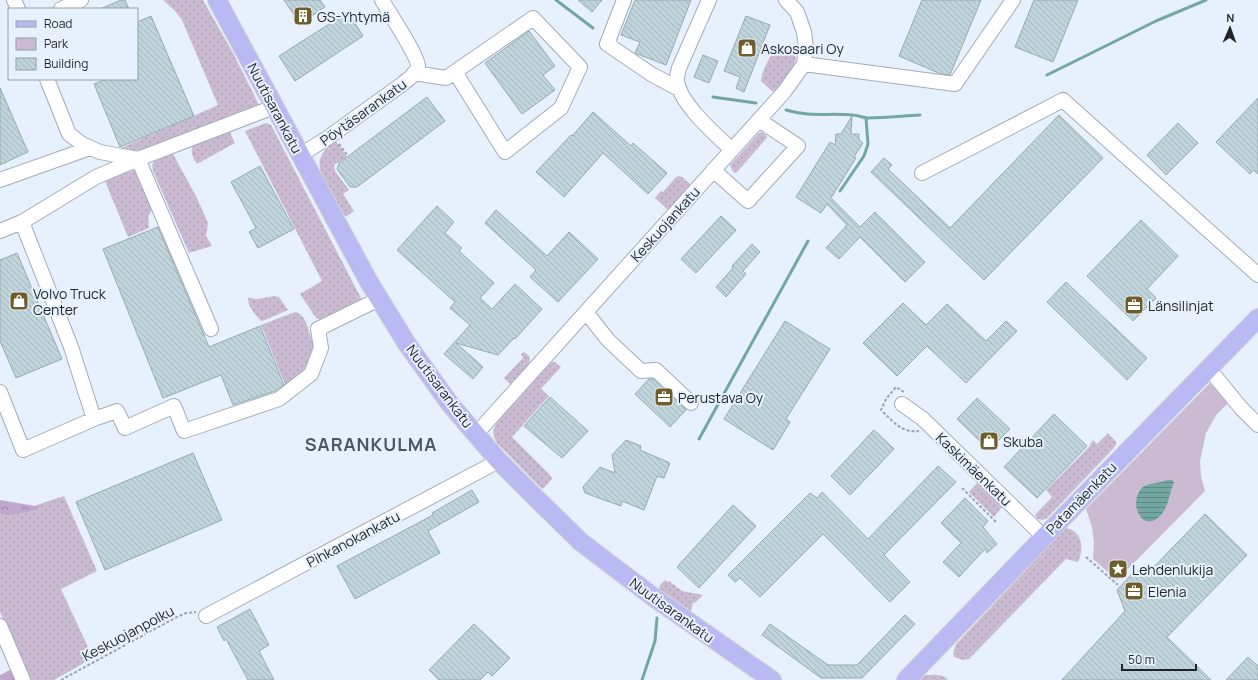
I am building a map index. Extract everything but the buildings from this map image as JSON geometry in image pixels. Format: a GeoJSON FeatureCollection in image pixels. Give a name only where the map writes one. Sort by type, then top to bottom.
{"type":"FeatureCollection","features":[{"type":"Feature","properties":{"kind":"main road","name":"Nuutisarankatu"},"geometry":{"type":"LineString","coordinates":[[217,0],[368,282],[407,344],[450,404],[498,460],[587,547],[652,596],[772,680]]}},
{"type":"Feature","properties":{"kind":"main road","name":"Patamäenkatu"},"geometry":{"type":"LineString","coordinates":[[906,680],[1258,318]]}},
{"type":"Feature","properties":{"kind":"street"},"geometry":{"type":"LineString","coordinates":[[63,8],[81,0]]}},
{"type":"Feature","properties":{"kind":"street","name":"Pöytäsarankatu"},"geometry":{"type":"LineString","coordinates":[[300,155],[326,139],[407,81],[418,66],[412,49],[382,0]]}},
{"type":"Feature","properties":{"kind":"street"},"geometry":{"type":"LineString","coordinates":[[624,0],[607,44],[652,74],[679,89]]}},
{"type":"Feature","properties":{"kind":"street"},"geometry":{"type":"LineString","coordinates":[[709,0],[679,68],[677,79],[679,89],[698,117],[732,150]]}},
{"type":"Feature","properties":{"kind":"street"},"geometry":{"type":"LineString","coordinates":[[786,0],[800,6],[806,47],[804,64],[955,84],[1012,0]]}},
{"type":"Feature","properties":{"kind":"street"},"geometry":{"type":"LineString","coordinates":[[414,73],[446,78],[454,72],[533,18],[580,68],[561,108],[505,152],[454,72]]}},
{"type":"Feature","properties":{"kind":"street","name":"Keskuojankatu"},"geometry":{"type":"LineString","coordinates":[[476,434],[784,92],[804,64]]}},
{"type":"Feature","properties":{"kind":"street"},"geometry":{"type":"LineString","coordinates":[[47,80],[69,134],[82,144],[100,152],[138,159]]}},
{"type":"Feature","properties":{"kind":"street"},"geometry":{"type":"LineString","coordinates":[[922,173],[1063,100],[1258,275]]}},
{"type":"Feature","properties":{"kind":"street"},"geometry":{"type":"LineString","coordinates":[[0,231],[22,222],[96,177],[274,106]]}},
{"type":"Feature","properties":{"kind":"street"},"geometry":{"type":"LineString","coordinates":[[714,170],[748,201],[798,146],[759,120]]}},
{"type":"Feature","properties":{"kind":"street"},"geometry":{"type":"LineString","coordinates":[[0,180],[90,148]]}},
{"type":"Feature","properties":{"kind":"street"},"geometry":{"type":"LineString","coordinates":[[138,159],[211,329]]}},
{"type":"Feature","properties":{"kind":"street"},"geometry":{"type":"LineString","coordinates":[[22,222],[71,347],[94,419]]}},
{"type":"Feature","properties":{"kind":"street"},"geometry":{"type":"LineString","coordinates":[[0,392],[23,450],[94,419],[117,411],[125,428],[174,406],[184,431],[279,399],[311,374],[321,348],[318,330],[379,299]]}},
{"type":"Feature","properties":{"kind":"street"},"geometry":{"type":"LineString","coordinates":[[586,312],[608,340],[641,371],[656,370],[691,403]]}},
{"type":"Feature","properties":{"kind":"street"},"geometry":{"type":"LineString","coordinates":[[1208,370],[1258,425]]}},
{"type":"Feature","properties":{"kind":"street","name":"Kaskimäenkatu"},"geometry":{"type":"LineString","coordinates":[[902,404],[923,419],[1044,537]]}},
{"type":"Feature","properties":{"kind":"street","name":"Pihkanokankatu"},"geometry":{"type":"LineString","coordinates":[[206,616],[498,460]]}},
{"type":"Feature","properties":{"kind":"street"},"geometry":{"type":"LineString","coordinates":[[0,626],[23,680]]}},
{"type":"Feature","properties":{"kind":"path"},"geometry":{"type":"LineString","coordinates":[[336,139],[348,156]]}},
{"type":"Feature","properties":{"kind":"path"},"geometry":{"type":"LineString","coordinates":[[962,488],[996,522]]}},
{"type":"Feature","properties":{"kind":"path"},"geometry":{"type":"LineString","coordinates":[[1086,557],[1118,585]]}},
{"type":"Feature","properties":{"kind":"path","name":"Keskuojanpolku"},"geometry":{"type":"LineString","coordinates":[[61,680],[186,613],[195,612],[206,616]]}},
{"type":"Feature","properties":{"kind":"green space"},"geometry":{"type":"Polygon","coordinates":[[[163,0],[203,0],[233,53],[259,105],[145,150],[125,151],[119,149],[218,105],[182,20],[163,0]]]}},
{"type":"Feature","properties":{"kind":"green space"},"geometry":{"type":"Polygon","coordinates":[[[777,49],[784,50],[795,56],[796,59],[790,75],[776,92],[772,91],[761,81],[766,64],[777,49]]]}},
{"type":"Feature","properties":{"kind":"green space"},"geometry":{"type":"Polygon","coordinates":[[[266,123],[271,125],[362,300],[322,320],[316,318],[300,294],[322,281],[245,131],[266,123]]]}},
{"type":"Feature","properties":{"kind":"green space"},"geometry":{"type":"Polygon","coordinates":[[[229,130],[235,143],[197,164],[192,152],[194,144],[229,130]]]}},
{"type":"Feature","properties":{"kind":"green space"},"geometry":{"type":"Polygon","coordinates":[[[762,132],[767,137],[765,140],[736,173],[733,172],[730,165],[759,133],[762,132]]]}},
{"type":"Feature","properties":{"kind":"green space"},"geometry":{"type":"Polygon","coordinates":[[[336,141],[347,157],[334,165],[335,171],[349,190],[343,194],[354,211],[347,216],[344,216],[321,173],[320,160],[322,154],[336,141]]]}},
{"type":"Feature","properties":{"kind":"green space"},"geometry":{"type":"Polygon","coordinates":[[[173,154],[197,198],[208,223],[206,236],[212,246],[189,253],[153,171],[152,165],[155,161],[173,154]]]}},
{"type":"Feature","properties":{"kind":"green space"},"geometry":{"type":"Polygon","coordinates":[[[136,169],[154,210],[151,211],[149,215],[149,228],[128,237],[105,181],[136,169]]]}},
{"type":"Feature","properties":{"kind":"green space"},"geometry":{"type":"Polygon","coordinates":[[[679,176],[690,184],[690,186],[668,210],[655,198],[661,191],[663,192],[676,177],[679,176]]]}},
{"type":"Feature","properties":{"kind":"green space"},"geometry":{"type":"Polygon","coordinates":[[[274,296],[279,297],[288,310],[261,321],[254,313],[248,298],[258,299],[274,296]]]}},
{"type":"Feature","properties":{"kind":"green space"},"geometry":{"type":"Polygon","coordinates":[[[295,312],[304,319],[308,326],[311,338],[316,339],[308,368],[286,387],[261,325],[295,312]]]}},
{"type":"Feature","properties":{"kind":"green space"},"geometry":{"type":"Polygon","coordinates":[[[524,352],[530,358],[529,364],[510,384],[504,378],[523,358],[521,354],[524,352]]]}},
{"type":"Feature","properties":{"kind":"green space"},"geometry":{"type":"Polygon","coordinates":[[[552,362],[555,362],[561,367],[541,389],[549,396],[512,437],[551,476],[552,479],[542,489],[497,443],[494,434],[494,427],[552,362]]]}},
{"type":"Feature","properties":{"kind":"green space"},"geometry":{"type":"Polygon","coordinates":[[[1210,383],[1228,403],[1217,414],[1206,433],[1200,461],[1201,476],[1205,491],[1117,580],[1093,559],[1094,542],[1092,527],[1086,509],[1210,383]]]}},
{"type":"Feature","properties":{"kind":"green space"},"geometry":{"type":"Polygon","coordinates":[[[1108,433],[1117,443],[1113,449],[1047,518],[1043,520],[1038,519],[1035,515],[1052,497],[1046,490],[1090,446],[1093,440],[1097,444],[1108,433]]]}},
{"type":"Feature","properties":{"kind":"green space"},"geometry":{"type":"Polygon","coordinates":[[[977,483],[1002,507],[994,517],[969,492],[977,483]]]}},
{"type":"Feature","properties":{"kind":"green space"},"geometry":{"type":"Polygon","coordinates":[[[64,496],[97,571],[61,589],[93,658],[54,680],[28,680],[0,612],[0,513],[8,516],[39,510],[40,504],[64,496]]]}},
{"type":"Feature","properties":{"kind":"green space"},"geometry":{"type":"Polygon","coordinates":[[[0,500],[35,506],[40,504],[39,510],[8,516],[0,513],[0,500]]]}},
{"type":"Feature","properties":{"kind":"green space"},"geometry":{"type":"Polygon","coordinates":[[[1067,528],[1076,533],[1081,542],[1081,552],[1078,562],[1066,559],[969,659],[963,660],[954,657],[953,654],[956,644],[1067,528]]]}},
{"type":"Feature","properties":{"kind":"green space"},"geometry":{"type":"Polygon","coordinates":[[[665,580],[668,582],[669,581],[682,591],[703,595],[693,603],[691,611],[659,589],[660,585],[665,580]]]}},
{"type":"Feature","properties":{"kind":"green space"},"geometry":{"type":"Polygon","coordinates":[[[12,669],[17,680],[0,680],[0,675],[12,669]]]}},
{"type":"Feature","properties":{"kind":"green space"},"geometry":{"type":"Polygon","coordinates":[[[924,675],[941,675],[948,680],[920,680],[924,675]]]}},
{"type":"Feature","properties":{"kind":"shaded area"},"geometry":{"type":"Polygon","coordinates":[[[1172,480],[1174,482],[1163,513],[1154,521],[1143,519],[1139,515],[1137,509],[1137,495],[1146,485],[1172,480]]]}},
{"type":"Feature","properties":{"kind":"waterway"},"geometry":{"type":"LineString","coordinates":[[556,0],[593,28]]}},
{"type":"Feature","properties":{"kind":"waterway"},"geometry":{"type":"LineString","coordinates":[[1047,75],[1156,21],[1206,0]]}},
{"type":"Feature","properties":{"kind":"waterway"},"geometry":{"type":"LineString","coordinates":[[713,97],[756,103]]}},
{"type":"Feature","properties":{"kind":"waterway"},"geometry":{"type":"LineString","coordinates":[[786,110],[811,114],[855,115],[864,118],[920,115]]}},
{"type":"Feature","properties":{"kind":"waterway"},"geometry":{"type":"LineString","coordinates":[[840,191],[864,156],[868,144],[866,118]]}},
{"type":"Feature","properties":{"kind":"waterway"},"geometry":{"type":"LineString","coordinates":[[699,439],[808,241]]}},
{"type":"Feature","properties":{"kind":"waterway"},"geometry":{"type":"LineString","coordinates":[[642,680],[655,641],[657,618]]}},
{"type":"Feature","properties":{"kind":"place","name":"GS-Yhtymä"},"geometry":{"type":"Point","coordinates":[303,16]}},
{"type":"Feature","properties":{"kind":"place","name":"Askosaari Oy"},"geometry":{"type":"Point","coordinates":[747,48]}},
{"type":"Feature","properties":{"kind":"place","name":"Volvo Truck Center"},"geometry":{"type":"Point","coordinates":[19,301]}},
{"type":"Feature","properties":{"kind":"place","name":"Länsilinjat"},"geometry":{"type":"Point","coordinates":[1134,305]}},
{"type":"Feature","properties":{"kind":"place","name":"Perustava Oy"},"geometry":{"type":"Point","coordinates":[664,397]}},
{"type":"Feature","properties":{"kind":"place","name":"Skuba"},"geometry":{"type":"Point","coordinates":[989,441]}},
{"type":"Feature","properties":{"kind":"place","name":"Lehdenlukija"},"geometry":{"type":"Point","coordinates":[1118,569]}},
{"type":"Feature","properties":{"kind":"place","name":"Elenia"},"geometry":{"type":"Point","coordinates":[1134,591]}},
{"type":"Feature","properties":{"kind":"district","name":"SARANKULMA"},"geometry":{"type":"Point","coordinates":[371,444]}}]}
